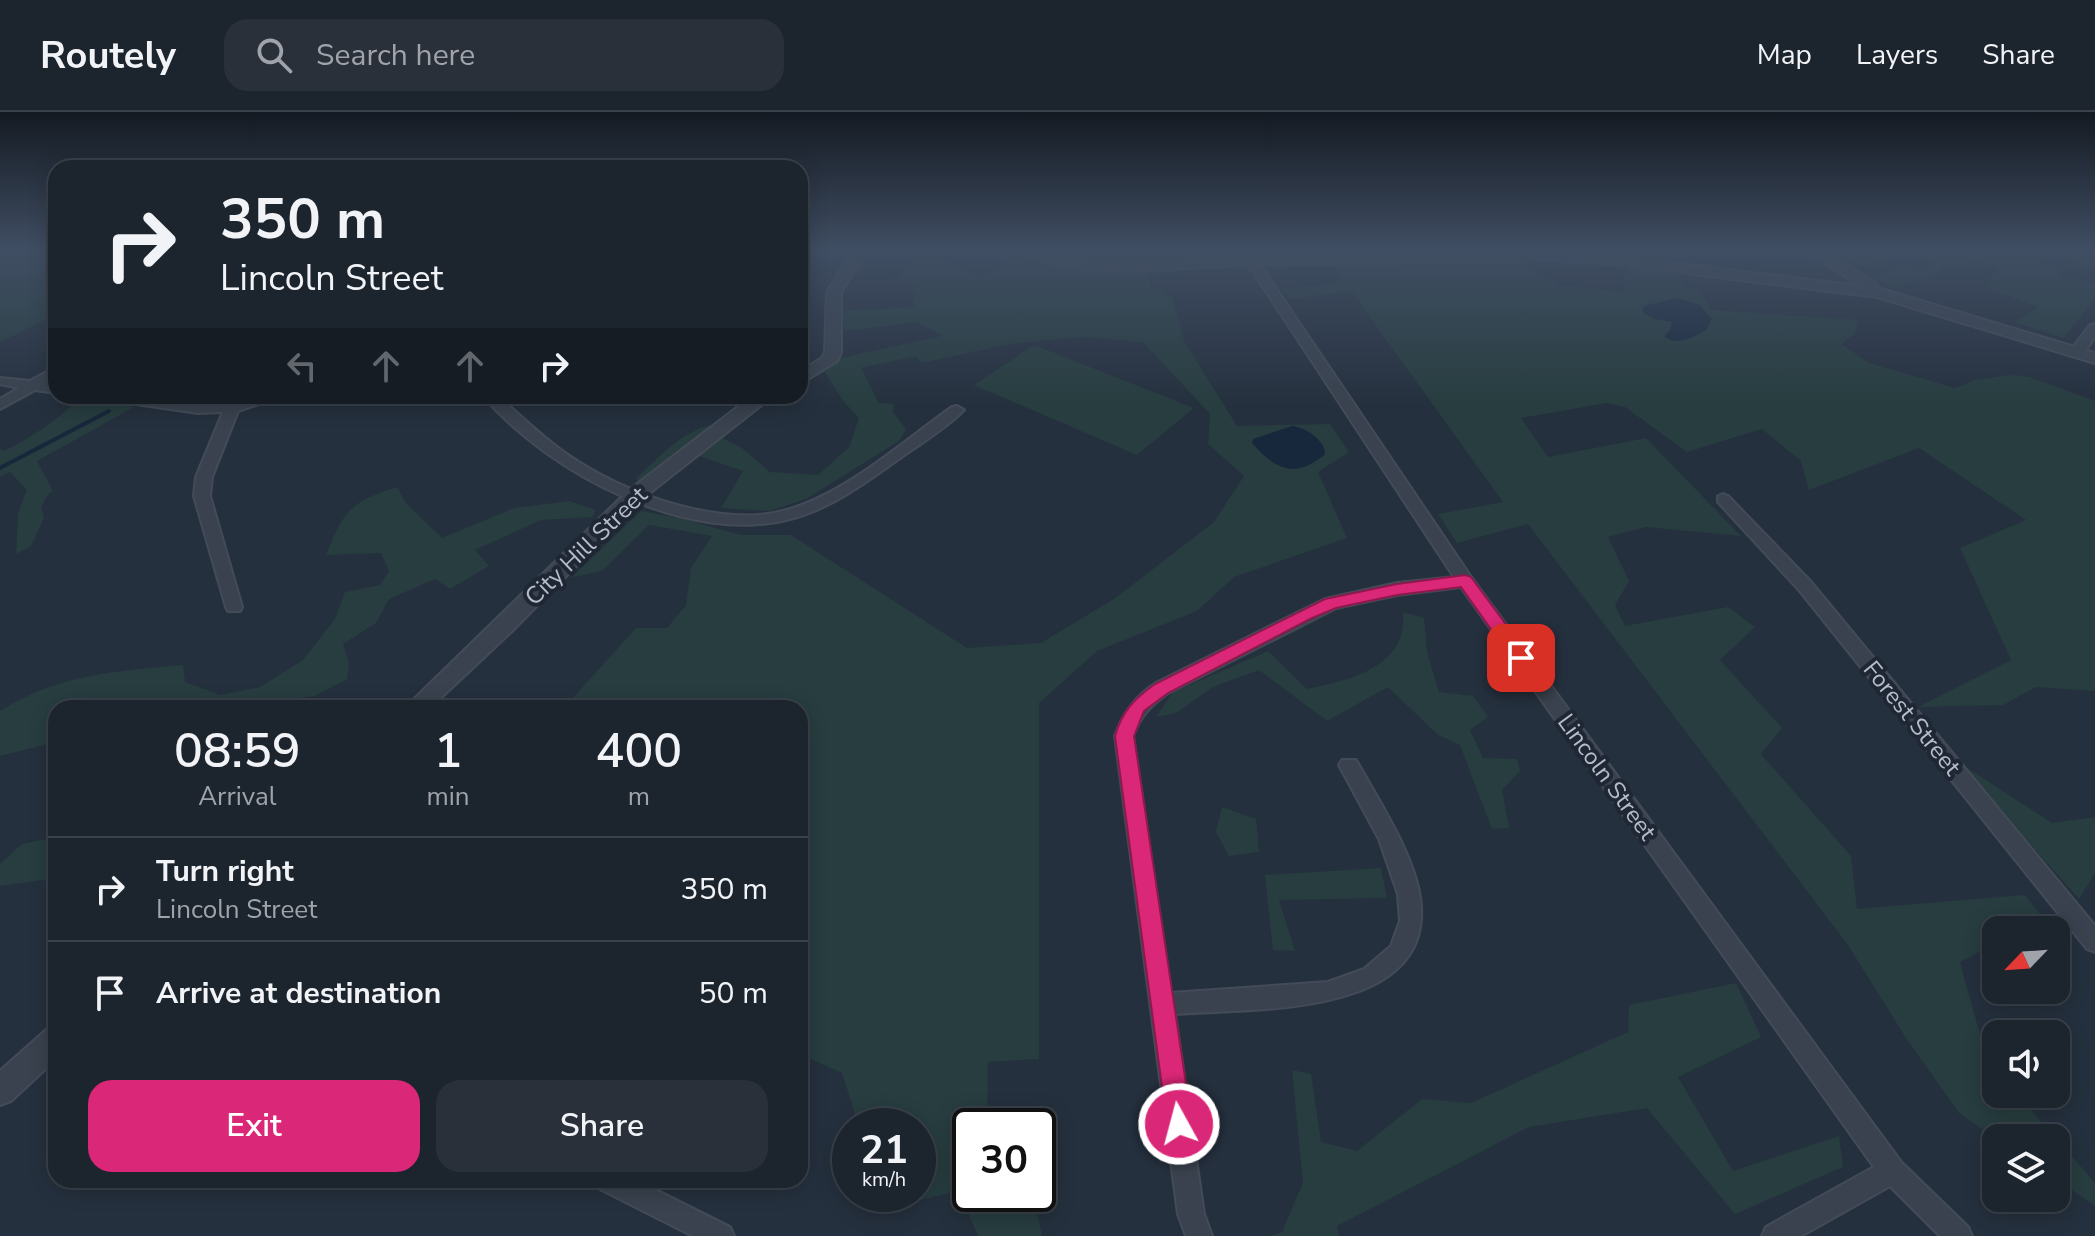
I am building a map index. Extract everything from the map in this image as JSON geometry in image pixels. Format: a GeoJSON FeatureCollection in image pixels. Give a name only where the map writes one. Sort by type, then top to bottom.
{"type":"FeatureCollection","features":[{"type":"Feature","properties":{"kind":"street"},"geometry":{"type":"LineString","coordinates":[[808,374],[829,361],[833,353],[834,301]]}},
{"type":"Feature","properties":{"kind":"street","name":"Lincoln Street"},"geometry":{"type":"LineString","coordinates":[[1279,301],[1465,581],[1892,1171],[1959,1236]]}},
{"type":"Feature","properties":{"kind":"street"},"geometry":{"type":"LineString","coordinates":[[1907,301],[2095,358]]}},
{"type":"Feature","properties":{"kind":"street"},"geometry":{"type":"LineString","coordinates":[[2076,353],[2095,328]]}},
{"type":"Feature","properties":{"kind":"street"},"geometry":{"type":"LineString","coordinates":[[0,405],[48,376]]}},
{"type":"Feature","properties":{"kind":"street"},"geometry":{"type":"LineString","coordinates":[[3,381],[48,388]]}},
{"type":"Feature","properties":{"kind":"street"},"geometry":{"type":"LineString","coordinates":[[163,404],[198,409],[232,408],[247,404]]}},
{"type":"Feature","properties":{"kind":"street"},"geometry":{"type":"LineString","coordinates":[[500,404],[574,466],[635,495],[724,519],[770,519],[792,513],[830,495],[957,410]]}},
{"type":"Feature","properties":{"kind":"street","name":"City Hill Street"},"geometry":{"type":"LineString","coordinates":[[425,700],[505,626],[635,495],[750,404]]}},
{"type":"Feature","properties":{"kind":"street"},"geometry":{"type":"LineString","coordinates":[[232,408],[204,477],[202,496],[234,607]]}},
{"type":"Feature","properties":{"kind":"street","name":"Forest Street"},"geometry":{"type":"LineString","coordinates":[[1723,499],[1805,586],[2095,942]]}},
{"type":"Feature","properties":{"kind":"street"},"geometry":{"type":"LineString","coordinates":[[1199,1236],[1191,1214],[1164,1004],[1124,736],[1129,720],[1138,706],[1162,688],[1331,603],[1375,593],[1465,581]]}},
{"type":"Feature","properties":{"kind":"street"},"geometry":{"type":"LineString","coordinates":[[1164,1004],[1328,992],[1372,976],[1400,952],[1411,921],[1409,894],[1389,838],[1349,765]]}},
{"type":"Feature","properties":{"kind":"street"},"geometry":{"type":"LineString","coordinates":[[0,1091],[48,1047]]}},
{"type":"Feature","properties":{"kind":"street"},"geometry":{"type":"LineString","coordinates":[[1775,1236],[1892,1171]]}},
{"type":"Feature","properties":{"kind":"street"},"geometry":{"type":"LineString","coordinates":[[625,1188],[721,1236]]}},
{"type":"Feature","properties":{"kind":"green space"},"geometry":{"type":"Polygon","coordinates":[[[0,301],[48,301],[48,319],[0,342],[0,301]]]}},
{"type":"Feature","properties":{"kind":"green space"},"geometry":{"type":"Polygon","coordinates":[[[914,301],[1174,301],[1184,341],[1237,426],[1330,424],[1349,452],[1318,472],[1347,538],[1234,577],[1197,611],[1097,651],[1039,703],[1039,1059],[988,1062],[987,1108],[952,1108],[952,1193],[936,1196],[936,1108],[853,1108],[842,1073],[808,1058],[808,700],[571,700],[636,628],[667,628],[686,605],[691,568],[712,536],[649,525],[602,571],[572,577],[641,511],[741,535],[791,535],[967,648],[1041,643],[1114,599],[1214,522],[1244,476],[1208,444],[1210,414],[1143,342],[1084,337],[1015,343],[921,363],[916,356],[861,368],[879,403],[894,404],[893,412],[906,429],[899,441],[806,499],[769,511],[721,508],[743,471],[699,456],[720,437],[742,448],[770,472],[818,475],[849,447],[859,418],[843,401],[825,372],[840,358],[942,336],[918,322],[845,331],[842,311],[914,307],[914,301]]]}},
{"type":"Feature","properties":{"kind":"green space"},"geometry":{"type":"Polygon","coordinates":[[[1359,301],[1706,301],[1711,310],[1858,320],[1855,334],[1841,344],[1869,363],[1955,388],[1975,380],[2011,375],[2029,377],[2095,401],[2095,691],[2036,687],[2003,705],[1918,707],[2011,660],[1960,548],[2026,520],[1919,448],[1809,490],[1801,461],[1762,429],[1687,452],[1625,407],[1607,403],[1521,418],[1548,457],[1646,438],[1741,536],[1646,527],[1608,537],[1629,581],[1615,605],[1625,626],[1728,607],[1755,627],[1720,660],[1782,728],[1761,754],[1851,856],[1857,909],[2025,895],[2042,916],[1982,916],[1982,950],[1960,962],[1982,1042],[1982,1108],[2029,1108],[2044,1124],[1982,1124],[1982,1129],[1959,1113],[1906,1038],[1848,945],[1528,524],[1457,543],[1438,514],[1503,502],[1359,301]]]}},
{"type":"Feature","properties":{"kind":"green space"},"geometry":{"type":"Polygon","coordinates":[[[2024,301],[2092,301],[2064,338],[2014,322],[2039,307],[2024,301]]]}},
{"type":"Feature","properties":{"kind":"green space"},"geometry":{"type":"Polygon","coordinates":[[[1034,345],[1194,408],[1137,455],[974,385],[1034,345]]]}},
{"type":"Feature","properties":{"kind":"green space"},"geometry":{"type":"Polygon","coordinates":[[[73,404],[134,407],[37,461],[53,491],[41,507],[44,518],[31,546],[16,554],[18,513],[27,490],[10,472],[0,477],[0,449],[4,451],[73,404]]]}},
{"type":"Feature","properties":{"kind":"green space"},"geometry":{"type":"Polygon","coordinates":[[[717,424],[640,482],[636,479],[683,437],[717,424]]]}},
{"type":"Feature","properties":{"kind":"green space"},"geometry":{"type":"Polygon","coordinates":[[[397,487],[406,503],[442,538],[514,508],[569,501],[596,510],[592,517],[541,520],[475,550],[489,566],[450,589],[435,579],[389,599],[376,623],[343,644],[349,663],[347,679],[315,696],[279,700],[48,700],[48,744],[0,756],[0,711],[44,689],[66,682],[111,672],[183,665],[185,682],[220,695],[260,687],[303,660],[335,619],[345,592],[380,585],[389,571],[381,553],[326,555],[344,518],[369,498],[397,487]]]}},
{"type":"Feature","properties":{"kind":"green space"},"geometry":{"type":"Polygon","coordinates":[[[1403,612],[1424,618],[1427,652],[1439,692],[1473,696],[1488,717],[1470,730],[1483,758],[1517,759],[1520,771],[1502,790],[1509,828],[1492,829],[1460,745],[1438,735],[1388,687],[1327,721],[1259,670],[1213,687],[1176,713],[1156,717],[1173,692],[1268,651],[1307,689],[1358,675],[1373,668],[1396,646],[1402,631],[1403,612]]]}},
{"type":"Feature","properties":{"kind":"green space"},"geometry":{"type":"Polygon","coordinates":[[[1955,760],[2052,823],[2095,817],[2095,873],[2079,899],[1955,760]]]}},
{"type":"Feature","properties":{"kind":"green space"},"geometry":{"type":"Polygon","coordinates":[[[1222,807],[1256,819],[1259,852],[1229,856],[1216,832],[1222,807]]]}},
{"type":"Feature","properties":{"kind":"green space"},"geometry":{"type":"Polygon","coordinates":[[[48,839],[48,879],[0,886],[0,864],[22,844],[48,839]]]}},
{"type":"Feature","properties":{"kind":"green space"},"geometry":{"type":"Polygon","coordinates":[[[1381,868],[1387,898],[1279,900],[1295,951],[1273,950],[1265,875],[1381,868]]]}},
{"type":"Feature","properties":{"kind":"green space"},"geometry":{"type":"Polygon","coordinates":[[[1736,983],[1761,1037],[1678,1077],[1733,1171],[1839,1136],[1843,1167],[1735,1214],[1647,1108],[1529,1127],[1337,1226],[1339,1236],[1270,1236],[1282,1232],[1303,1183],[1292,1070],[1311,1074],[1321,1142],[1357,1151],[1422,1099],[1471,1103],[1628,1032],[1629,1005],[1736,983]]]}},
{"type":"Feature","properties":{"kind":"green space"},"geometry":{"type":"Polygon","coordinates":[[[2070,1154],[2095,1183],[2095,1206],[2070,1189],[2070,1154]]]}},
{"type":"Feature","properties":{"kind":"green space"},"geometry":{"type":"Polygon","coordinates":[[[968,1212],[1035,1212],[1042,1236],[978,1236],[968,1212]]]}},
{"type":"Feature","properties":{"kind":"water"},"geometry":{"type":"Polygon","coordinates":[[[1663,301],[1689,301],[1700,305],[1712,319],[1706,330],[1674,341],[1664,336],[1672,322],[1654,319],[1642,312],[1644,306],[1663,301]]]}},
{"type":"Feature","properties":{"kind":"water"},"geometry":{"type":"Polygon","coordinates":[[[1292,426],[1314,436],[1322,444],[1325,454],[1304,467],[1285,468],[1268,459],[1252,443],[1253,439],[1292,426]]]}},
{"type":"Feature","properties":{"kind":"waterway"},"geometry":{"type":"LineString","coordinates":[[0,468],[109,411]]}},
{"type":"Feature","properties":{"kind":"route"},"geometry":{"type":"LineString","coordinates":[[1179,1124],[1124,736],[1138,706],[1162,688],[1304,615],[1331,603],[1397,589],[1465,581],[1521,658]]}}]}
